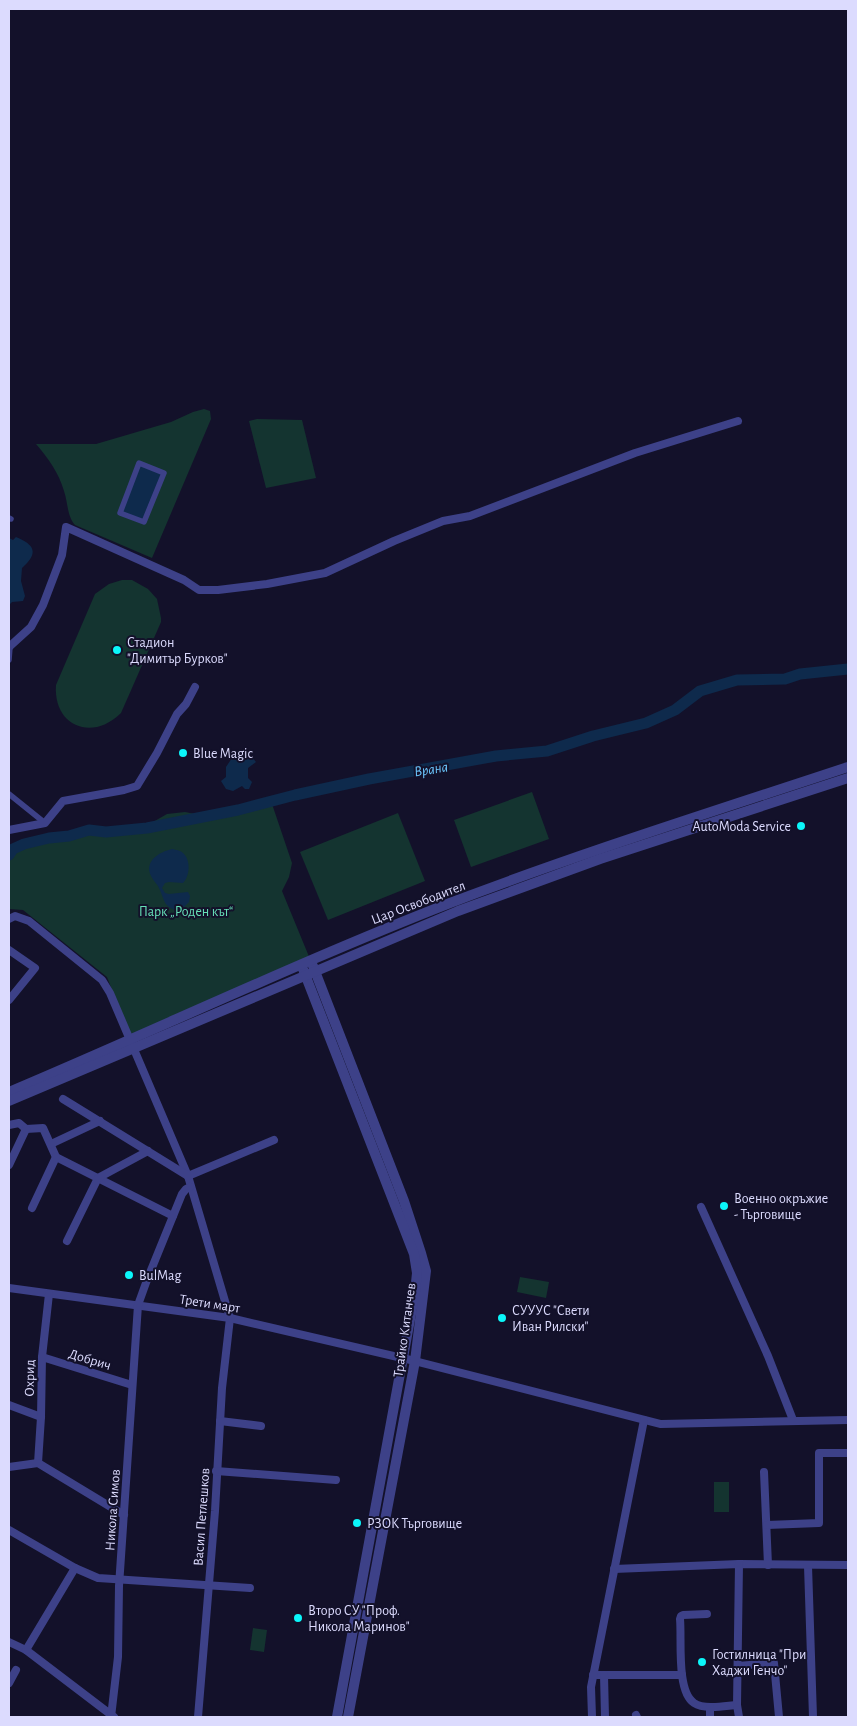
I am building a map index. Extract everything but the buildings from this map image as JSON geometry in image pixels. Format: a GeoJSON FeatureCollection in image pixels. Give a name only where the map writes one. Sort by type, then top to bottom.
{"type":"FeatureCollection","features":[{"type":"Feature","properties":{"kind":"street"},"geometry":{"type":"LineString","coordinates":[[9,658],[9,647],[31,627],[43,605],[62,555],[66,527],[184,580],[199,590],[218,590],[260,585],[325,573],[394,541],[443,522],[470,516],[635,453],[738,421]]}},
{"type":"Feature","properties":{"kind":"street"},"geometry":{"type":"LineString","coordinates":[[139,463],[164,473],[144,522],[120,513],[139,463]]}},
{"type":"Feature","properties":{"kind":"street"},"geometry":{"type":"LineString","coordinates":[[9,830],[45,823],[63,801],[137,786],[177,714],[186,704],[195,687]]}},
{"type":"Feature","properties":{"kind":"street","name":"Цар Освободител"},"geometry":{"type":"LineString","coordinates":[[9,1092],[131,1044],[308,968],[452,903],[591,852],[848,767]]}},
{"type":"Feature","properties":{"kind":"street","name":"Цар Освободител"},"geometry":{"type":"LineString","coordinates":[[308,968],[591,862],[848,778]]}},
{"type":"Feature","properties":{"kind":"street"},"geometry":{"type":"LineString","coordinates":[[9,794],[45,823]]}},
{"type":"Feature","properties":{"kind":"street"},"geometry":{"type":"LineString","coordinates":[[9,919],[15,916],[29,921],[102,980],[110,993],[188,1176],[230,1318]]}},
{"type":"Feature","properties":{"kind":"street"},"geometry":{"type":"LineString","coordinates":[[9,950],[35,968],[9,1000]]}},
{"type":"Feature","properties":{"kind":"street","name":"Трайко Китанчев"},"geometry":{"type":"LineString","coordinates":[[308,968],[414,1254],[417,1282],[337,1717]]}},
{"type":"Feature","properties":{"kind":"street","name":"Трайко Китанчев"},"geometry":{"type":"LineString","coordinates":[[308,968],[400,1192],[426,1271],[415,1361],[348,1717]]}},
{"type":"Feature","properties":{"kind":"street","name":"Цар Освободител"},"geometry":{"type":"LineString","coordinates":[[9,1101],[131,1044]]}},
{"type":"Feature","properties":{"kind":"street"},"geometry":{"type":"LineString","coordinates":[[63,1099],[188,1176]]}},
{"type":"Feature","properties":{"kind":"street"},"geometry":{"type":"LineString","coordinates":[[51,1144],[100,1121]]}},
{"type":"Feature","properties":{"kind":"street"},"geometry":{"type":"LineString","coordinates":[[9,1125],[19,1123],[26,1129],[43,1128],[56,1157],[174,1216]]}},
{"type":"Feature","properties":{"kind":"street"},"geometry":{"type":"LineString","coordinates":[[9,1165],[26,1129]]}},
{"type":"Feature","properties":{"kind":"street"},"geometry":{"type":"LineString","coordinates":[[188,1176],[274,1140]]}},
{"type":"Feature","properties":{"kind":"street"},"geometry":{"type":"LineString","coordinates":[[67,1241],[98,1178],[148,1151]]}},
{"type":"Feature","properties":{"kind":"street"},"geometry":{"type":"LineString","coordinates":[[32,1208],[56,1157]]}},
{"type":"Feature","properties":{"kind":"street","name":"Никола Симов"},"geometry":{"type":"LineString","coordinates":[[112,1717],[118,1657],[120,1580],[138,1305],[182,1194],[190,1187]]}},
{"type":"Feature","properties":{"kind":"street"},"geometry":{"type":"LineString","coordinates":[[701,1208],[768,1356],[793,1420]]}},
{"type":"Feature","properties":{"kind":"street","name":"Трети март"},"geometry":{"type":"LineString","coordinates":[[9,1288],[230,1318],[415,1361],[644,1420],[675,1425],[793,1420],[848,1420]]}},
{"type":"Feature","properties":{"kind":"street","name":"Охрид"},"geometry":{"type":"LineString","coordinates":[[38,1463],[42,1357],[49,1294]]}},
{"type":"Feature","properties":{"kind":"street","name":"Васил Петлешков"},"geometry":{"type":"LineString","coordinates":[[198,1717],[220,1421],[230,1318]]}},
{"type":"Feature","properties":{"kind":"street","name":"Добрич"},"geometry":{"type":"LineString","coordinates":[[42,1357],[132,1385]]}},
{"type":"Feature","properties":{"kind":"street"},"geometry":{"type":"LineString","coordinates":[[9,1405],[41,1417]]}},
{"type":"Feature","properties":{"kind":"street"},"geometry":{"type":"LineString","coordinates":[[592,1717],[591,1687],[593,1675],[644,1420]]}},
{"type":"Feature","properties":{"kind":"street"},"geometry":{"type":"LineString","coordinates":[[220,1421],[261,1426]]}},
{"type":"Feature","properties":{"kind":"street"},"geometry":{"type":"LineString","coordinates":[[767,1525],[819,1523],[819,1453],[848,1453]]}},
{"type":"Feature","properties":{"kind":"street"},"geometry":{"type":"LineString","coordinates":[[9,1468],[38,1463],[124,1515]]}},
{"type":"Feature","properties":{"kind":"street"},"geometry":{"type":"LineString","coordinates":[[216,1471],[336,1480]]}},
{"type":"Feature","properties":{"kind":"street"},"geometry":{"type":"LineString","coordinates":[[764,1472],[768,1565]]}},
{"type":"Feature","properties":{"kind":"street"},"geometry":{"type":"LineString","coordinates":[[9,1530],[75,1568],[98,1578],[250,1588]]}},
{"type":"Feature","properties":{"kind":"street"},"geometry":{"type":"LineString","coordinates":[[614,1569],[740,1564],[848,1565]]}},
{"type":"Feature","properties":{"kind":"street"},"geometry":{"type":"LineString","coordinates":[[739,1717],[737,1705],[740,1564]]}},
{"type":"Feature","properties":{"kind":"street"},"geometry":{"type":"LineString","coordinates":[[808,1566],[814,1717]]}},
{"type":"Feature","properties":{"kind":"street"},"geometry":{"type":"LineString","coordinates":[[26,1650],[75,1568]]}},
{"type":"Feature","properties":{"kind":"street"},"geometry":{"type":"LineString","coordinates":[[707,1614],[681,1616],[682,1675],[687,1695],[694,1703],[710,1707],[737,1705]]}},
{"type":"Feature","properties":{"kind":"street"},"geometry":{"type":"LineString","coordinates":[[9,1642],[26,1650],[112,1717]]}},
{"type":"Feature","properties":{"kind":"street"},"geometry":{"type":"LineString","coordinates":[[738,1666],[774,1663],[779,1717]]}},
{"type":"Feature","properties":{"kind":"street"},"geometry":{"type":"LineString","coordinates":[[9,1683],[16,1670]]}},
{"type":"Feature","properties":{"kind":"street"},"geometry":{"type":"LineString","coordinates":[[593,1675],[682,1675]]}},
{"type":"Feature","properties":{"kind":"street"},"geometry":{"type":"LineString","coordinates":[[604,1675],[605,1717]]}},
{"type":"Feature","properties":{"kind":"street"},"geometry":{"type":"LineString","coordinates":[[710,1707],[710,1717]]}},
{"type":"Feature","properties":{"kind":"green space"},"geometry":{"type":"Polygon","coordinates":[[[204,409],[210,411],[211,419],[152,558],[75,525],[69,513],[62,484],[49,460],[36,444],[96,444],[171,422],[204,409]]]}},
{"type":"Feature","properties":{"kind":"green space"},"geometry":{"type":"Polygon","coordinates":[[[257,419],[302,420],[316,478],[266,488],[249,421],[257,419]]]}},
{"type":"Feature","properties":{"kind":"green space"},"geometry":{"type":"Polygon","coordinates":[[[122,580],[132,580],[148,589],[157,599],[161,622],[121,713],[110,722],[98,727],[87,728],[76,725],[68,720],[61,711],[57,699],[56,685],[95,594],[109,584],[122,580]]]}},
{"type":"Feature","properties":{"kind":"green space"},"geometry":{"type":"Polygon","coordinates":[[[532,792],[549,839],[471,867],[454,820],[532,792]]]}},
{"type":"Feature","properties":{"kind":"green space","name":"Парк „Роден кът“"},"geometry":{"type":"Polygon","coordinates":[[[272,804],[292,863],[289,877],[282,891],[310,959],[130,1037],[107,977],[23,910],[9,909],[9,853],[29,844],[55,837],[90,833],[121,835],[167,814],[185,812],[200,815],[272,804]]]}},
{"type":"Feature","properties":{"kind":"green space"},"geometry":{"type":"Polygon","coordinates":[[[398,813],[425,881],[328,920],[300,852],[398,813]]]}},
{"type":"Feature","properties":{"kind":"green space"},"geometry":{"type":"Polygon","coordinates":[[[520,1277],[549,1282],[546,1298],[517,1292],[520,1277]]]}},
{"type":"Feature","properties":{"kind":"green space"},"geometry":{"type":"Polygon","coordinates":[[[714,1482],[729,1482],[729,1512],[714,1512],[714,1482]]]}},
{"type":"Feature","properties":{"kind":"green space"},"geometry":{"type":"Polygon","coordinates":[[[253,1628],[267,1630],[264,1652],[250,1650],[253,1628]]]}},
{"type":"Feature","properties":{"kind":"water"},"geometry":{"type":"Polygon","coordinates":[[[140,465],[162,474],[144,521],[121,512],[140,465]]]}},
{"type":"Feature","properties":{"kind":"water"},"geometry":{"type":"Polygon","coordinates":[[[16,537],[31,546],[33,554],[22,568],[21,581],[25,596],[23,601],[12,602],[9,605],[9,538],[13,540],[16,537]]]}},
{"type":"Feature","properties":{"kind":"water"},"geometry":{"type":"Polygon","coordinates":[[[248,755],[256,762],[248,768],[248,778],[252,782],[249,789],[245,789],[242,786],[233,791],[226,789],[221,781],[226,777],[226,767],[232,758],[248,755]]]}},
{"type":"Feature","properties":{"kind":"water"},"geometry":{"type":"Polygon","coordinates":[[[172,849],[181,851],[186,856],[188,872],[183,883],[169,882],[165,883],[162,888],[165,893],[169,894],[188,892],[190,896],[189,902],[181,910],[175,910],[165,903],[149,871],[154,858],[162,852],[172,849]]]}},
{"type":"Feature","properties":{"kind":"waterway","name":"Врана"},"geometry":{"type":"LineString","coordinates":[[9,855],[13,849],[24,844],[49,838],[69,836],[89,830],[106,832],[147,828],[238,810],[369,779],[496,756],[547,751],[593,736],[646,723],[675,710],[700,691],[737,680],[785,679],[800,674],[848,669]]}},
{"type":"Feature","properties":{"kind":"place","name":"Стадион \"Димитър Бурков\""},"geometry":{"type":"Point","coordinates":[117,650]}},
{"type":"Feature","properties":{"kind":"place","name":"Blue Magic"},"geometry":{"type":"Point","coordinates":[183,753]}},
{"type":"Feature","properties":{"kind":"place","name":"AutoModa Service"},"geometry":{"type":"Point","coordinates":[801,826]}},
{"type":"Feature","properties":{"kind":"place","name":"Военно окръжие - Търговище"},"geometry":{"type":"Point","coordinates":[724,1206]}},
{"type":"Feature","properties":{"kind":"place","name":"BulMag"},"geometry":{"type":"Point","coordinates":[129,1275]}},
{"type":"Feature","properties":{"kind":"place","name":"СУУУС \"Свети Иван Рилски\""},"geometry":{"type":"Point","coordinates":[502,1318]}},
{"type":"Feature","properties":{"kind":"place","name":"РЗОК Търговище"},"geometry":{"type":"Point","coordinates":[357,1523]}},
{"type":"Feature","properties":{"kind":"place","name":"Второ СУ \"Проф. Никола Маринов\""},"geometry":{"type":"Point","coordinates":[298,1618]}},
{"type":"Feature","properties":{"kind":"place","name":"Гостилница \"При Хаджи Генчо\""},"geometry":{"type":"Point","coordinates":[702,1662]}}]}
